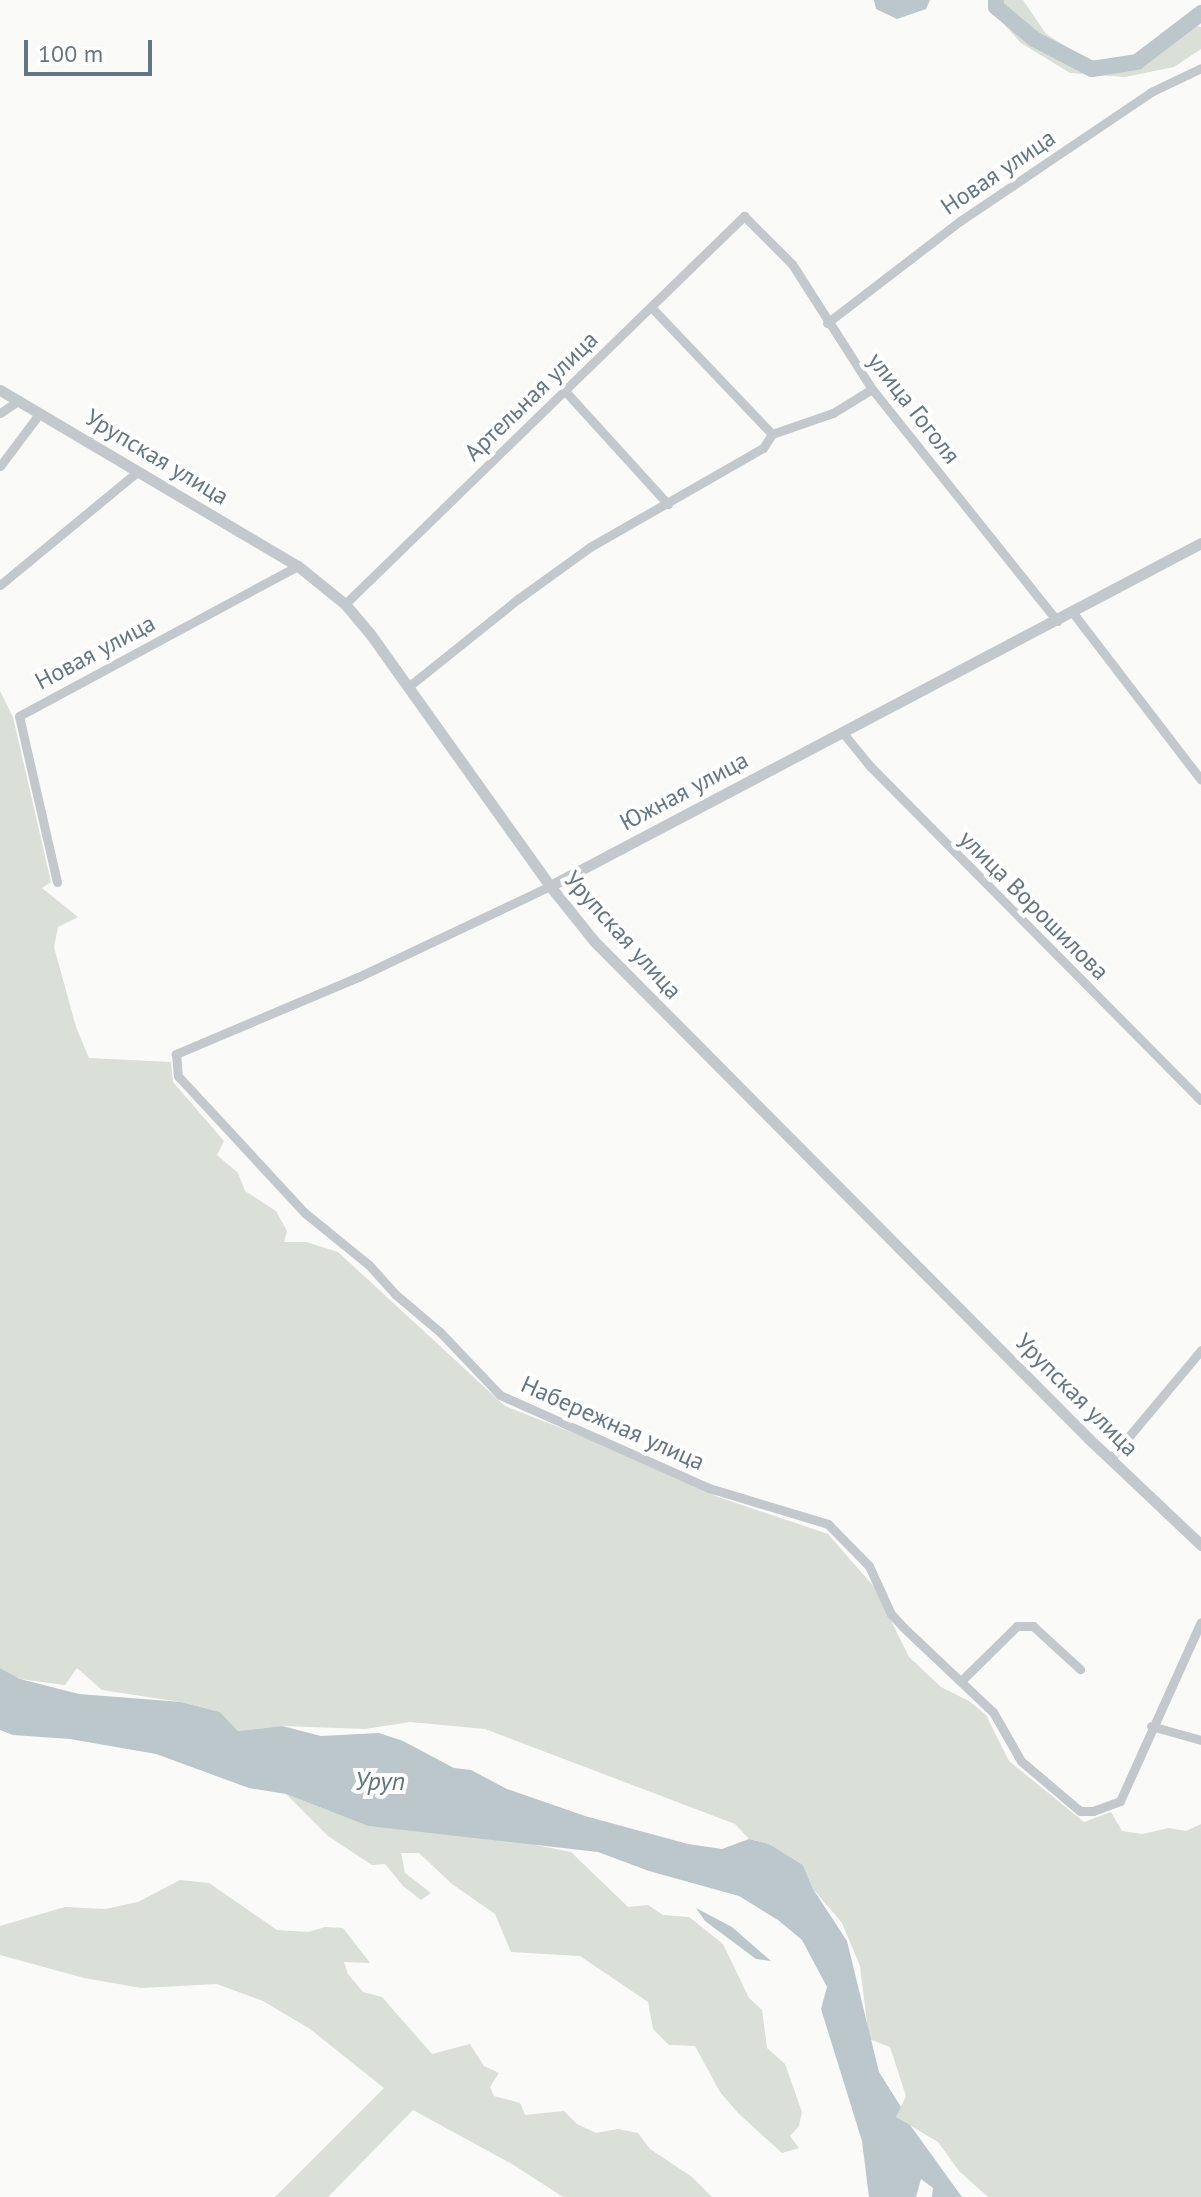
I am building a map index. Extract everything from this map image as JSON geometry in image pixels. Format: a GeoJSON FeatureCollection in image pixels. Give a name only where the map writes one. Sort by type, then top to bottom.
{"type":"FeatureCollection","features":[{"type":"Feature","properties":{"kind":"street","name":"Новая улица"},"geometry":{"type":"LineString","coordinates":[[827,323],[960,221],[1151,92],[1201,68]]}},
{"type":"Feature","properties":{"kind":"street","name":"улица Гоголя"},"geometry":{"type":"LineString","coordinates":[[744,216],[792,264],[872,389],[1057,621]]}},
{"type":"Feature","properties":{"kind":"street","name":"Артельная улица"},"geometry":{"type":"LineString","coordinates":[[345,604],[744,216]]}},
{"type":"Feature","properties":{"kind":"street"},"geometry":{"type":"LineString","coordinates":[[651,307],[772,434]]}},
{"type":"Feature","properties":{"kind":"street"},"geometry":{"type":"LineString","coordinates":[[408,687],[518,599],[590,547],[763,448],[772,434],[833,413],[872,389]]}},
{"type":"Feature","properties":{"kind":"street","name":"Урупская улица"},"geometry":{"type":"LineString","coordinates":[[0,390],[298,566],[345,604],[550,886],[647,998],[1110,1459],[1201,1545]]}},
{"type":"Feature","properties":{"kind":"street"},"geometry":{"type":"LineString","coordinates":[[565,391],[668,504]]}},
{"type":"Feature","properties":{"kind":"street"},"geometry":{"type":"LineString","coordinates":[[0,413],[18,401]]}},
{"type":"Feature","properties":{"kind":"street"},"geometry":{"type":"LineString","coordinates":[[0,466],[40,413]]}},
{"type":"Feature","properties":{"kind":"street"},"geometry":{"type":"LineString","coordinates":[[0,585],[137,472]]}},
{"type":"Feature","properties":{"kind":"street","name":"Южная улица"},"geometry":{"type":"LineString","coordinates":[[176,1054],[358,977],[550,886],[1201,543]]}},
{"type":"Feature","properties":{"kind":"street","name":"Новая улица"},"geometry":{"type":"LineString","coordinates":[[57,882],[19,716],[298,566]]}},
{"type":"Feature","properties":{"kind":"street"},"geometry":{"type":"LineString","coordinates":[[1073,613],[1201,780]]}},
{"type":"Feature","properties":{"kind":"street","name":"улица Ворошилова"},"geometry":{"type":"LineString","coordinates":[[843,733],[870,766],[1201,1100]]}},
{"type":"Feature","properties":{"kind":"street","name":"Набережная улица"},"geometry":{"type":"LineString","coordinates":[[176,1054],[178,1076],[189,1090],[305,1213],[369,1265],[395,1294],[440,1332],[500,1395],[709,1488],[828,1524],[869,1566],[891,1614],[993,1712],[1021,1761],[1080,1811],[1093,1811],[1120,1801],[1151,1726]]}},
{"type":"Feature","properties":{"kind":"street"},"geometry":{"type":"LineString","coordinates":[[1110,1459],[1201,1350]]}},
{"type":"Feature","properties":{"kind":"street"},"geometry":{"type":"LineString","coordinates":[[1201,1622],[1151,1726],[1201,1740]]}},
{"type":"Feature","properties":{"kind":"street"},"geometry":{"type":"LineString","coordinates":[[962,1680],[1017,1626],[1033,1626],[1080,1669]]}},
{"type":"Feature","properties":{"kind":"shaded area"},"geometry":{"type":"Polygon","coordinates":[[[990,0],[1023,0],[1046,34],[1088,60],[1108,61],[1133,55],[1183,22],[1201,27],[1201,49],[1174,67],[1125,77],[1070,73],[1021,43],[994,13],[990,0]]]}},
{"type":"Feature","properties":{"kind":"shaded area"},"geometry":{"type":"Polygon","coordinates":[[[0,691],[13,717],[51,882],[42,888],[78,917],[58,927],[54,947],[76,1027],[89,1058],[171,1062],[173,1082],[224,1141],[217,1155],[238,1173],[245,1191],[276,1211],[287,1231],[284,1242],[306,1242],[338,1252],[505,1406],[678,1474],[718,1497],[828,1534],[875,1588],[909,1657],[941,1687],[969,1701],[986,1715],[1009,1761],[1084,1822],[1111,1812],[1122,1831],[1142,1834],[1169,1828],[1186,1831],[1201,1824],[1201,2197],[988,2197],[959,2171],[938,2142],[896,2117],[906,2096],[890,2047],[869,2039],[860,1966],[842,1923],[813,1889],[803,1865],[769,1844],[749,1839],[735,1824],[485,1729],[410,1722],[365,1729],[282,1726],[238,1731],[220,1712],[181,1702],[102,1690],[77,1668],[65,1685],[20,1679],[0,1668],[0,691]]]}},
{"type":"Feature","properties":{"kind":"shaded area"},"geometry":{"type":"Polygon","coordinates":[[[286,1794],[368,1826],[506,1839],[571,1852],[628,1907],[648,1905],[663,1915],[689,1917],[723,1944],[749,1998],[762,2010],[767,2048],[785,2064],[802,2112],[799,2126],[790,2136],[799,2148],[782,2153],[738,2113],[720,2092],[695,2046],[669,2045],[653,2029],[648,2002],[580,1956],[511,1952],[495,1914],[452,1884],[419,1853],[401,1853],[405,1873],[431,1893],[421,1900],[403,1886],[385,1864],[372,1865],[328,1836],[286,1794]]]}},
{"type":"Feature","properties":{"kind":"shaded area"},"geometry":{"type":"Polygon","coordinates":[[[180,1880],[209,1883],[277,1930],[309,1932],[325,1927],[343,1928],[370,1963],[344,1962],[348,1974],[363,1992],[382,1997],[432,2054],[470,2044],[484,2066],[499,2073],[490,2087],[494,2096],[520,2103],[525,2115],[564,2111],[577,2124],[596,2133],[618,2129],[638,2133],[650,2149],[692,2177],[712,2197],[563,2197],[512,2164],[413,2110],[328,2197],[275,2197],[384,2088],[310,2029],[263,2001],[217,1984],[141,1988],[84,1978],[0,1955],[0,1926],[65,1907],[105,1909],[138,1902],[180,1880]]]}},
{"type":"Feature","properties":{"kind":"water"},"geometry":{"type":"Polygon","coordinates":[[[874,0],[930,0],[926,9],[897,19],[876,9],[874,0]]]}},
{"type":"Feature","properties":{"kind":"water","name":"Уруп"},"geometry":{"type":"Polygon","coordinates":[[[0,1668],[20,1679],[79,1694],[181,1702],[220,1712],[238,1731],[282,1726],[321,1736],[379,1733],[403,1741],[454,1768],[471,1770],[507,1789],[585,1816],[688,1844],[722,1849],[749,1839],[769,1844],[803,1865],[813,1889],[847,1941],[879,2072],[901,2107],[896,2117],[910,2125],[962,2197],[932,2197],[933,2188],[921,2179],[916,2197],[869,2197],[862,2141],[821,2009],[827,1987],[802,1940],[778,1920],[739,1896],[649,1871],[598,1852],[368,1826],[286,1794],[249,1788],[156,1754],[70,1739],[13,1735],[0,1730],[0,1668]]]}},
{"type":"Feature","properties":{"kind":"water"},"geometry":{"type":"Polygon","coordinates":[[[696,1908],[732,1927],[771,1961],[756,1959],[705,1921],[696,1908]]]}},
{"type":"Feature","properties":{"kind":"waterway"},"geometry":{"type":"LineString","coordinates":[[996,0],[996,7],[1034,39],[1092,69],[1137,62],[1201,13]]}}]}
